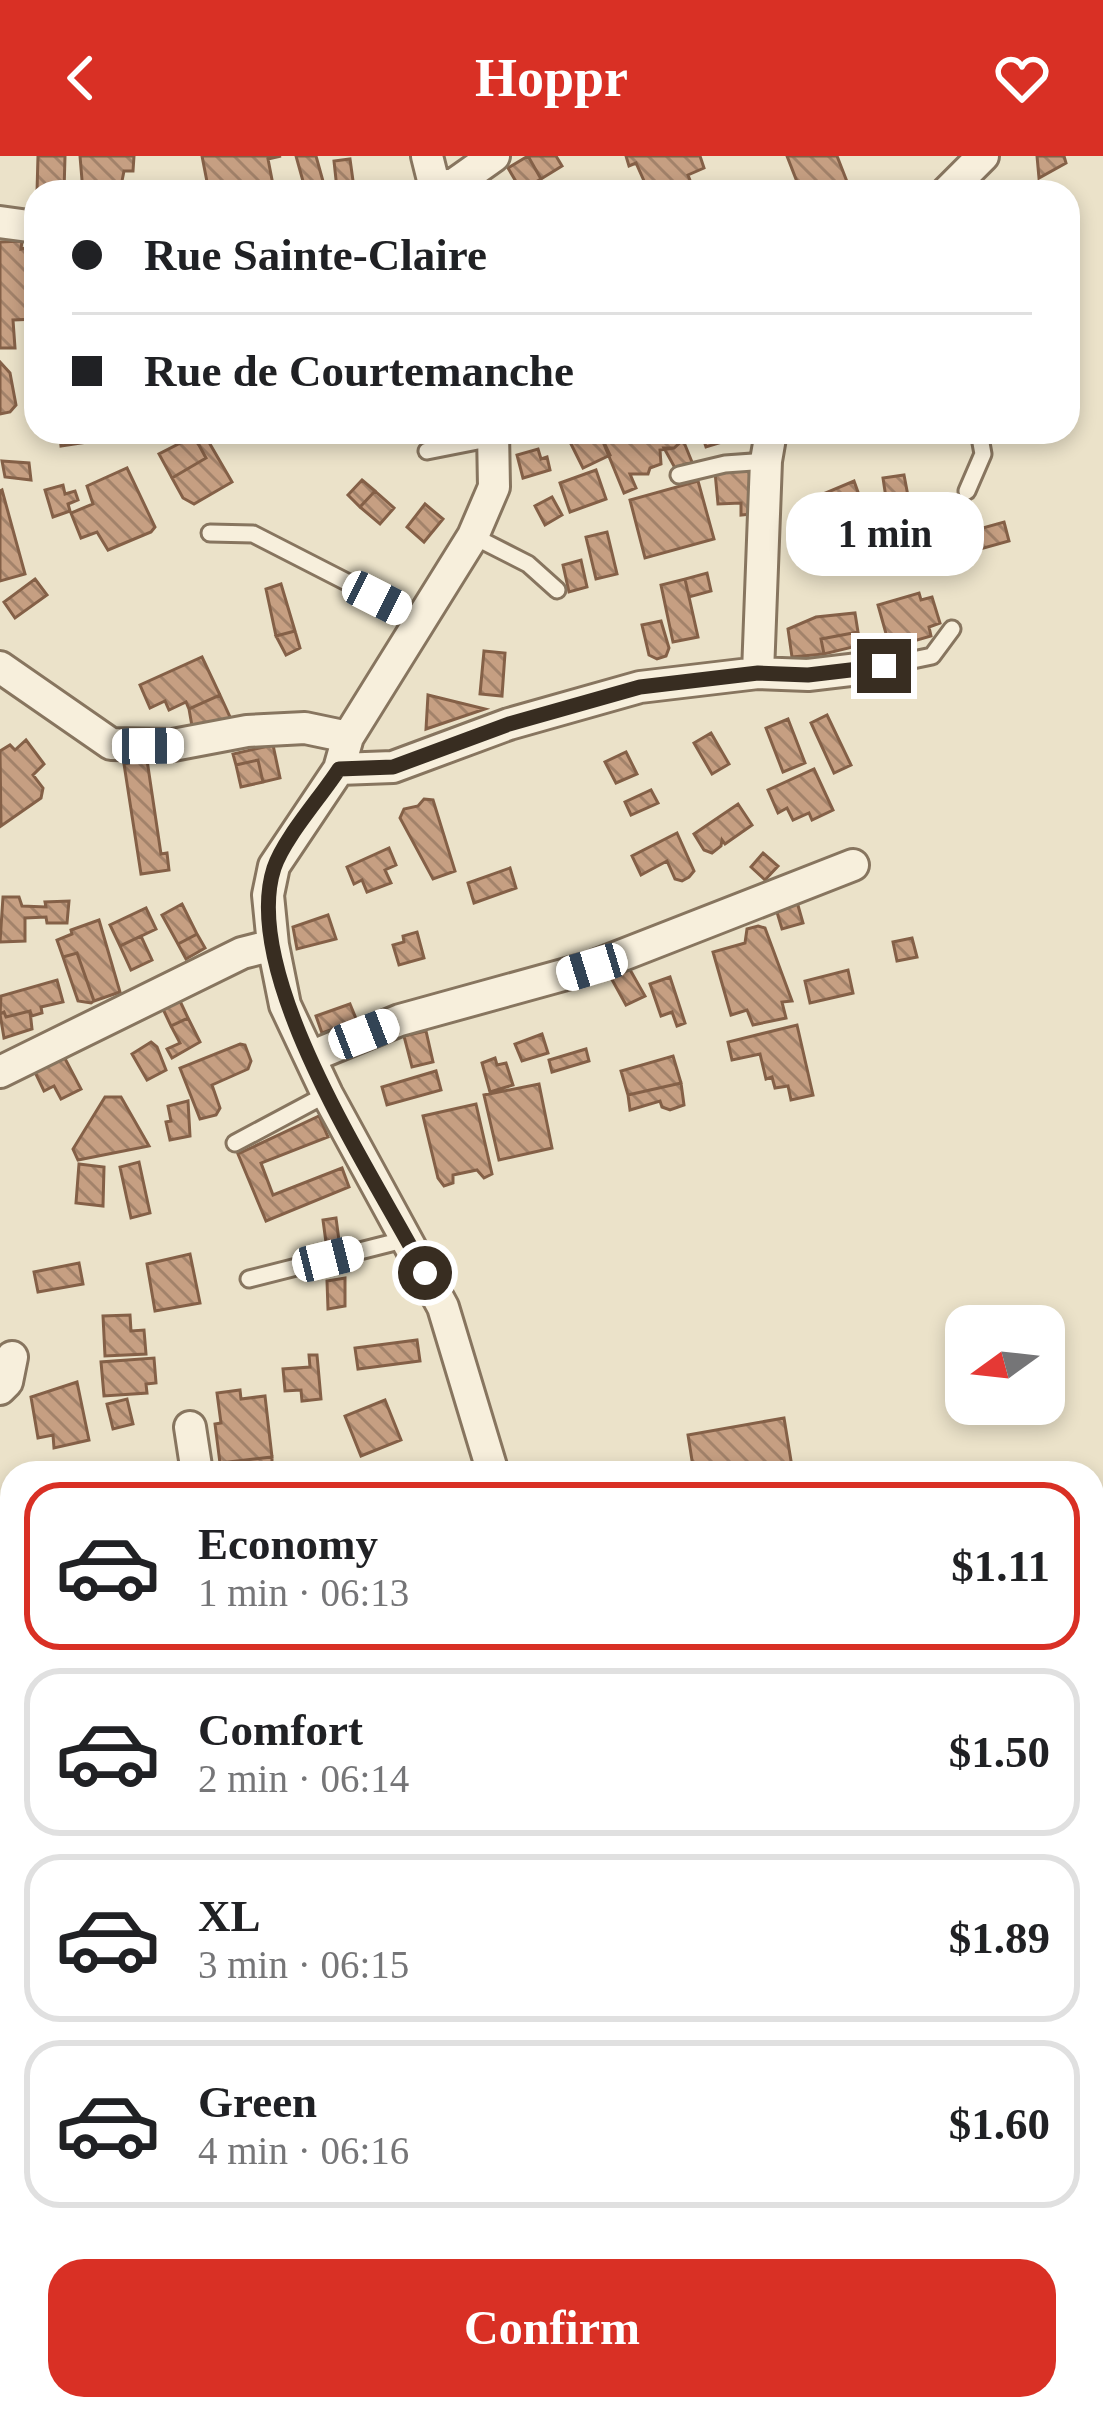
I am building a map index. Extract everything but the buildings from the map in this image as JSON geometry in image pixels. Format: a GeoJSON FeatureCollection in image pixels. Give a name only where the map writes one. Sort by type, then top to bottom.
{"type":"FeatureCollection","features":[{"type":"Feature","properties":{"kind":"street"},"geometry":{"type":"LineString","coordinates":[[460,180],[494,156]]}},
{"type":"Feature","properties":{"kind":"street"},"geometry":{"type":"LineString","coordinates":[[959,180],[983,156]]}},
{"type":"Feature","properties":{"kind":"street"},"geometry":{"type":"LineString","coordinates":[[489,1461],[443,1307],[327,1094],[285,1005],[268,896],[274,866],[339,769],[348,737],[473,536],[494,487],[493,444]]}},
{"type":"Feature","properties":{"kind":"street"},"geometry":{"type":"LineString","coordinates":[[758,673],[769,447]]}},
{"type":"Feature","properties":{"kind":"street"},"geometry":{"type":"LineString","coordinates":[[339,769],[393,767],[509,724],[623,691],[758,673],[808,675],[884,666]]}},
{"type":"Feature","properties":{"kind":"street"},"geometry":{"type":"LineString","coordinates":[[0,667],[111,744],[173,745],[247,731],[305,728],[348,737]]}},
{"type":"Feature","properties":{"kind":"street"},"geometry":{"type":"LineString","coordinates":[[310,1057],[400,1020],[592,967],[853,866]]}},
{"type":"Feature","properties":{"kind":"street"},"geometry":{"type":"LineString","coordinates":[[0,1072],[242,953],[273,945]]}},
{"type":"Feature","properties":{"kind":"street"},"geometry":{"type":"LineString","coordinates":[[0,1389],[7,1382],[12,1357]]}},
{"type":"Feature","properties":{"kind":"street"},"geometry":{"type":"LineString","coordinates":[[190,1427],[195,1461]]}},
{"type":"Feature","properties":{"kind":"lane"},"geometry":{"type":"LineString","coordinates":[[427,451],[456,444]]}},
{"type":"Feature","properties":{"kind":"lane"},"geometry":{"type":"LineString","coordinates":[[968,490],[983,454],[981,444]]}},
{"type":"Feature","properties":{"kind":"lane"},"geometry":{"type":"LineString","coordinates":[[679,475],[769,447]]}},
{"type":"Feature","properties":{"kind":"lane"},"geometry":{"type":"LineString","coordinates":[[210,533],[253,534],[419,619]]}},
{"type":"Feature","properties":{"kind":"lane"},"geometry":{"type":"LineString","coordinates":[[473,536],[528,564],[557,590]]}},
{"type":"Feature","properties":{"kind":"lane"},"geometry":{"type":"LineString","coordinates":[[884,666],[932,656],[952,629]]}},
{"type":"Feature","properties":{"kind":"lane"},"geometry":{"type":"LineString","coordinates":[[236,1143],[327,1094]]}},
{"type":"Feature","properties":{"kind":"lane"},"geometry":{"type":"LineString","coordinates":[[249,1279],[407,1239]]}},
{"type":"Feature","properties":{"kind":"route"},"geometry":{"type":"LineString","coordinates":[[425,1273],[327,1094],[285,1005],[273,945],[268,896],[274,866],[339,769],[393,767],[509,724],[640,687],[758,673],[808,675],[884,666]]}}]}
